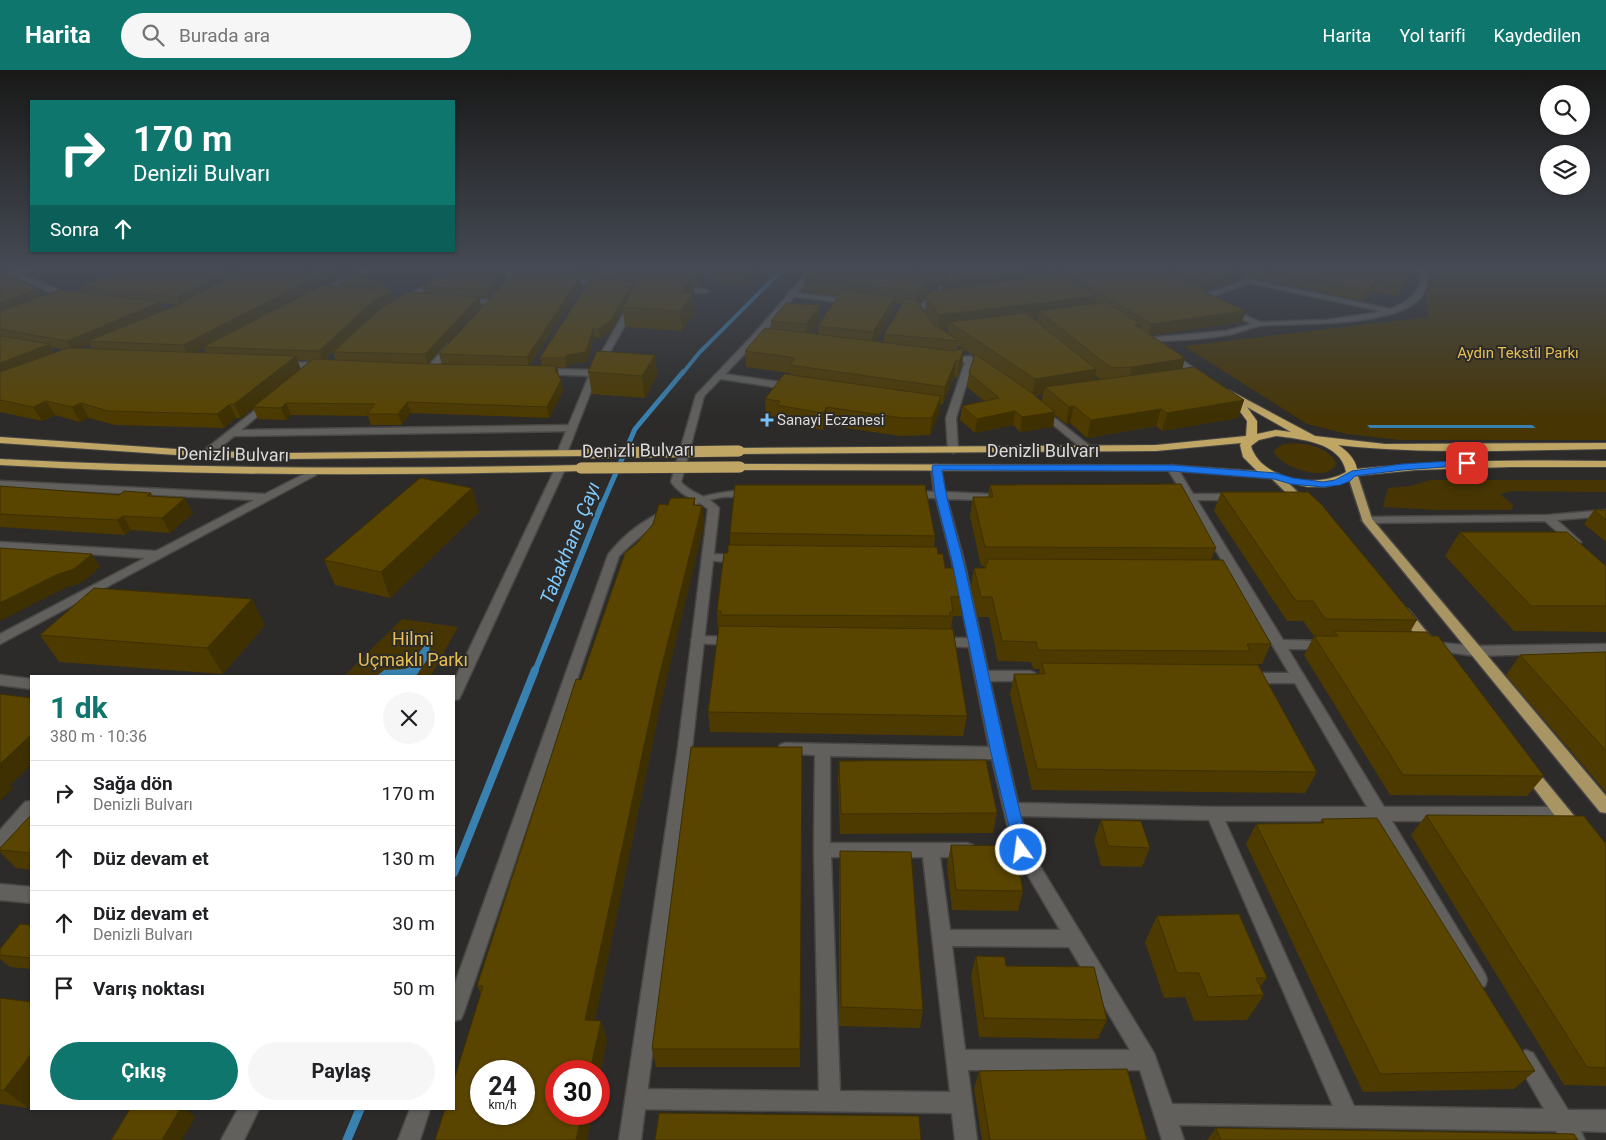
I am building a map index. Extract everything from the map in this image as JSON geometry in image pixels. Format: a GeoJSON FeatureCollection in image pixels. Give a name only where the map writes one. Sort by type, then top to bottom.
{"type":"FeatureCollection","features":[{"type":"Feature","properties":{"kind":"highway"},"geometry":{"type":"LineString","coordinates":[[1226,391],[1312,439],[1344,454],[1352,466],[1352,473],[1347,479],[1323,485],[1276,476],[1261,469],[1251,461],[1245,452],[1245,445],[1251,439],[1252,421],[1242,406],[1226,391]]}},
{"type":"Feature","properties":{"kind":"highway","name":"Denizli Bulvarı"},"geometry":{"type":"LineString","coordinates":[[0,440],[206,454],[285,456],[1156,448],[1251,439],[1276,433],[1312,439]]}},
{"type":"Feature","properties":{"kind":"highway"},"geometry":{"type":"LineString","coordinates":[[1312,439],[1385,447],[1606,446]]}},
{"type":"Feature","properties":{"kind":"highway","name":"Denizli Bulvarı"},"geometry":{"type":"LineString","coordinates":[[0,462],[120,469],[312,473],[560,468],[936,467],[1172,468],[1276,476]]}},
{"type":"Feature","properties":{"kind":"highway"},"geometry":{"type":"LineString","coordinates":[[1352,473],[1402,467],[1467,463],[1606,464]]}},
{"type":"Feature","properties":{"kind":"main road"},"geometry":{"type":"LineString","coordinates":[[1352,473],[1367,520],[1606,807]]}},
{"type":"Feature","properties":{"kind":"main road"},"geometry":{"type":"LineString","coordinates":[[1276,476],[1310,510]]}},
{"type":"Feature","properties":{"kind":"main road"},"geometry":{"type":"LineString","coordinates":[[1395,601],[1443,662]]}},
{"type":"Feature","properties":{"kind":"main road"},"geometry":{"type":"LineString","coordinates":[[1521,761],[1582,837]]}},
{"type":"Feature","properties":{"kind":"street"},"geometry":{"type":"LineString","coordinates":[[562,453],[594,373],[625,318]]}},
{"type":"Feature","properties":{"kind":"street"},"geometry":{"type":"LineString","coordinates":[[630,1140],[690,748],[698,640],[714,508],[703,499],[684,492],[676,482],[700,395],[759,339],[774,318]]}},
{"type":"Feature","properties":{"kind":"street"},"geometry":{"type":"LineString","coordinates":[[920,318],[929,327]]}},
{"type":"Feature","properties":{"kind":"street"},"geometry":{"type":"LineString","coordinates":[[1246,318],[1259,324]]}},
{"type":"Feature","properties":{"kind":"street"},"geometry":{"type":"LineString","coordinates":[[1146,340],[1226,333],[1259,324],[1357,318]]}},
{"type":"Feature","properties":{"kind":"street"},"geometry":{"type":"LineString","coordinates":[[1137,335],[1206,379],[1184,380]]}},
{"type":"Feature","properties":{"kind":"street"},"geometry":{"type":"LineString","coordinates":[[430,370],[454,343]]}},
{"type":"Feature","properties":{"kind":"street"},"geometry":{"type":"LineString","coordinates":[[956,349],[974,361]]}},
{"type":"Feature","properties":{"kind":"street"},"geometry":{"type":"LineString","coordinates":[[933,360],[952,362],[974,361]]}},
{"type":"Feature","properties":{"kind":"street"},"geometry":{"type":"LineString","coordinates":[[953,450],[951,418],[974,361]]}},
{"type":"Feature","properties":{"kind":"street"},"geometry":{"type":"LineString","coordinates":[[275,364],[313,366],[331,364]]}},
{"type":"Feature","properties":{"kind":"street"},"geometry":{"type":"LineString","coordinates":[[298,378],[313,366]]}},
{"type":"Feature","properties":{"kind":"street"},"geometry":{"type":"LineString","coordinates":[[536,368],[594,373]]}},
{"type":"Feature","properties":{"kind":"street"},"geometry":{"type":"LineString","coordinates":[[420,369],[439,370]]}},
{"type":"Feature","properties":{"kind":"street"},"geometry":{"type":"LineString","coordinates":[[718,376],[806,389]]}},
{"type":"Feature","properties":{"kind":"street"},"geometry":{"type":"LineString","coordinates":[[206,454],[276,396]]}},
{"type":"Feature","properties":{"kind":"street"},"geometry":{"type":"LineString","coordinates":[[1038,407],[1088,449]]}},
{"type":"Feature","properties":{"kind":"street"},"geometry":{"type":"LineString","coordinates":[[944,409],[954,410]]}},
{"type":"Feature","properties":{"kind":"street"},"geometry":{"type":"LineString","coordinates":[[232,433],[571,428]]}},
{"type":"Feature","properties":{"kind":"street"},"geometry":{"type":"LineString","coordinates":[[936,467],[940,494],[959,567],[1011,809],[1012,850],[1074,939],[1147,1060],[1173,1140]]}},
{"type":"Feature","properties":{"kind":"street"},"geometry":{"type":"LineString","coordinates":[[455,693],[560,468]]}},
{"type":"Feature","properties":{"kind":"street"},"geometry":{"type":"LineString","coordinates":[[1172,468],[1238,574],[1378,815],[1486,993]]}},
{"type":"Feature","properties":{"kind":"street"},"geometry":{"type":"LineString","coordinates":[[0,640],[312,473]]}},
{"type":"Feature","properties":{"kind":"street"},"geometry":{"type":"LineString","coordinates":[[0,484],[267,497]]}},
{"type":"Feature","properties":{"kind":"street"},"geometry":{"type":"LineString","coordinates":[[455,1009],[614,555],[632,536],[658,518],[703,499],[723,494],[760,492]]}},
{"type":"Feature","properties":{"kind":"street"},"geometry":{"type":"LineString","coordinates":[[902,494],[1003,497]]}},
{"type":"Feature","properties":{"kind":"street"},"geometry":{"type":"LineString","coordinates":[[1160,497],[1247,497]]}},
{"type":"Feature","properties":{"kind":"street"},"geometry":{"type":"LineString","coordinates":[[1367,520],[1548,518],[1606,513]]}},
{"type":"Feature","properties":{"kind":"street"},"geometry":{"type":"LineString","coordinates":[[1548,518],[1584,551]]}},
{"type":"Feature","properties":{"kind":"street"},"geometry":{"type":"LineString","coordinates":[[0,545],[158,556]]}},
{"type":"Feature","properties":{"kind":"street"},"geometry":{"type":"LineString","coordinates":[[708,558],[748,559]]}},
{"type":"Feature","properties":{"kind":"street"},"geometry":{"type":"LineString","coordinates":[[1218,574],[1238,574]]}},
{"type":"Feature","properties":{"kind":"street"},"geometry":{"type":"LineString","coordinates":[[698,640],[747,641]]}},
{"type":"Feature","properties":{"kind":"street"},"geometry":{"type":"LineString","coordinates":[[925,642],[975,643]]}},
{"type":"Feature","properties":{"kind":"street"},"geometry":{"type":"LineString","coordinates":[[1279,644],[1336,645]]}},
{"type":"Feature","properties":{"kind":"street"},"geometry":{"type":"LineString","coordinates":[[1412,646],[1431,646],[1475,651],[1606,648]]}},
{"type":"Feature","properties":{"kind":"street"},"geometry":{"type":"LineString","coordinates":[[983,676],[1042,676]]}},
{"type":"Feature","properties":{"kind":"street"},"geometry":{"type":"LineString","coordinates":[[1239,678],[1298,678]]}},
{"type":"Feature","properties":{"kind":"street"},"geometry":{"type":"LineString","coordinates":[[0,680],[30,684]]}},
{"type":"Feature","properties":{"kind":"street"},"geometry":{"type":"LineString","coordinates":[[774,749],[998,753]]}},
{"type":"Feature","properties":{"kind":"street"},"geometry":{"type":"LineString","coordinates":[[823,750],[822,850],[830,1102]]}},
{"type":"Feature","properties":{"kind":"street"},"geometry":{"type":"LineString","coordinates":[[0,841],[30,808]]}},
{"type":"Feature","properties":{"kind":"street"},"geometry":{"type":"LineString","coordinates":[[1011,809],[1214,814],[1563,814]]}},
{"type":"Feature","properties":{"kind":"street"},"geometry":{"type":"LineString","coordinates":[[1214,814],[1348,1117]]}},
{"type":"Feature","properties":{"kind":"street"},"geometry":{"type":"LineString","coordinates":[[822,850],[985,850]]}},
{"type":"Feature","properties":{"kind":"street"},"geometry":{"type":"LineString","coordinates":[[931,850],[966,1140]]}},
{"type":"Feature","properties":{"kind":"street"},"geometry":{"type":"LineString","coordinates":[[0,892],[30,895]]}},
{"type":"Feature","properties":{"kind":"street"},"geometry":{"type":"LineString","coordinates":[[941,938],[1074,939]]}},
{"type":"Feature","properties":{"kind":"street"},"geometry":{"type":"LineString","coordinates":[[1517,1044],[1574,1140]]}},
{"type":"Feature","properties":{"kind":"street"},"geometry":{"type":"LineString","coordinates":[[957,1060],[1147,1060]]}},
{"type":"Feature","properties":{"kind":"street"},"geometry":{"type":"LineString","coordinates":[[635,1100],[962,1103]]}},
{"type":"Feature","properties":{"kind":"street"},"geometry":{"type":"LineString","coordinates":[[232,1140],[248,1110]]}},
{"type":"Feature","properties":{"kind":"street"},"geometry":{"type":"LineString","coordinates":[[409,1140],[420,1110]]}},
{"type":"Feature","properties":{"kind":"street"},"geometry":{"type":"LineString","coordinates":[[1166,1114],[1606,1121]]}},
{"type":"Feature","properties":{"kind":"green space","name":"Aydın Tekstil Parkı"},"geometry":{"type":"Polygon","coordinates":[[[1420,318],[1606,318],[1606,440],[1400,440],[1347,434],[1307,424],[1184,346],[1420,318]]]}},
{"type":"Feature","properties":{"kind":"green space"},"geometry":{"type":"Polygon","coordinates":[[[1284,444],[1314,446],[1327,452],[1336,463],[1332,469],[1325,472],[1306,472],[1287,464],[1274,453],[1275,449],[1284,444]]]}},
{"type":"Feature","properties":{"kind":"green space"},"geometry":{"type":"Polygon","coordinates":[[[1430,480],[1606,480],[1606,492],[1511,491],[1500,494],[1513,505],[1512,510],[1437,510],[1383,507],[1388,488],[1410,486],[1430,480]]]}},
{"type":"Feature","properties":{"kind":"green space","name":"Hilmi Uçmaklı Parkı"},"geometry":{"type":"Polygon","coordinates":[[[402,619],[458,627],[432,675],[345,675],[402,619]]]}},
{"type":"Feature","properties":{"kind":"water"},"geometry":{"type":"Polygon","coordinates":[[[1367,425],[1532,425],[1536,428],[1370,428],[1367,425]]]}},
{"type":"Feature","properties":{"kind":"water"},"geometry":{"type":"Polygon","coordinates":[[[430,639],[429,657],[417,675],[378,675],[384,670],[406,669],[430,639]]]}},
{"type":"Feature","properties":{"kind":"building"},"geometry":{"type":"Polygon","coordinates":[[[0,318],[122,318],[67,341],[0,329],[0,318]]]}},
{"type":"Feature","properties":{"kind":"building"},"geometry":{"type":"Polygon","coordinates":[[[145,318],[236,318],[183,345],[88,341],[145,318]]]}},
{"type":"Feature","properties":{"kind":"building"},"geometry":{"type":"Polygon","coordinates":[[[259,318],[355,318],[319,351],[203,347],[259,318]]]}},
{"type":"Feature","properties":{"kind":"building"},"geometry":{"type":"Polygon","coordinates":[[[370,318],[459,318],[425,354],[333,352],[370,318]]]}},
{"type":"Feature","properties":{"kind":"building"},"geometry":{"type":"Polygon","coordinates":[[[472,318],[553,318],[527,357],[439,354],[472,318]]]}},
{"type":"Feature","properties":{"kind":"building"},"geometry":{"type":"Polygon","coordinates":[[[566,318],[612,318],[599,329],[593,328],[586,352],[567,355],[565,358],[540,358],[566,318]]]}},
{"type":"Feature","properties":{"kind":"building"},"geometry":{"type":"Polygon","coordinates":[[[774,318],[810,318],[806,324],[771,321],[774,318]]]}},
{"type":"Feature","properties":{"kind":"building"},"geometry":{"type":"Polygon","coordinates":[[[823,318],[882,318],[873,332],[818,326],[823,318]]]}},
{"type":"Feature","properties":{"kind":"building"},"geometry":{"type":"Polygon","coordinates":[[[894,318],[928,318],[932,323],[959,341],[884,334],[894,318]]]}},
{"type":"Feature","properties":{"kind":"building"},"geometry":{"type":"Polygon","coordinates":[[[984,318],[1032,318],[1096,369],[1035,379],[949,322],[984,318]]]}},
{"type":"Feature","properties":{"kind":"building"},"geometry":{"type":"Polygon","coordinates":[[[1048,318],[1132,318],[1141,324],[1135,325],[1185,358],[1132,367],[1111,368],[1048,318]]]}},
{"type":"Feature","properties":{"kind":"building"},"geometry":{"type":"Polygon","coordinates":[[[1141,318],[1195,318],[1151,324],[1141,318]]]}},
{"type":"Feature","properties":{"kind":"building"},"geometry":{"type":"Polygon","coordinates":[[[765,328],[954,351],[964,348],[959,362],[956,360],[945,387],[790,365],[795,358],[745,351],[765,328]]]}},
{"type":"Feature","properties":{"kind":"building"},"geometry":{"type":"Polygon","coordinates":[[[0,337],[50,344],[0,363],[0,337]]]}},
{"type":"Feature","properties":{"kind":"building"},"geometry":{"type":"Polygon","coordinates":[[[68,348],[296,356],[234,404],[230,404],[217,414],[108,411],[81,403],[72,407],[46,401],[33,407],[0,400],[0,372],[68,348]]]}},
{"type":"Feature","properties":{"kind":"building"},"geometry":{"type":"Polygon","coordinates":[[[597,351],[655,355],[642,376],[588,372],[597,351]]]}},
{"type":"Feature","properties":{"kind":"building"},"geometry":{"type":"Polygon","coordinates":[[[975,354],[1028,390],[1055,412],[1022,417],[1015,411],[977,419],[962,406],[999,398],[969,373],[975,354]]]}},
{"type":"Feature","properties":{"kind":"building"},"geometry":{"type":"Polygon","coordinates":[[[313,359],[427,364],[557,366],[555,369],[561,380],[547,407],[407,402],[398,414],[367,414],[375,404],[286,403],[281,408],[253,407],[313,359]]]}},
{"type":"Feature","properties":{"kind":"building"},"geometry":{"type":"Polygon","coordinates":[[[1194,367],[1244,400],[1167,413],[1161,409],[1091,420],[1074,406],[1069,407],[1045,387],[1194,367]]]}},
{"type":"Feature","properties":{"kind":"building"},"geometry":{"type":"Polygon","coordinates":[[[784,374],[941,396],[932,418],[902,418],[827,407],[823,413],[777,405],[780,401],[765,399],[784,374]]]}},
{"type":"Feature","properties":{"kind":"building"},"geometry":{"type":"Polygon","coordinates":[[[420,478],[472,488],[381,572],[324,560],[420,478]]]}},
{"type":"Feature","properties":{"kind":"building"},"geometry":{"type":"Polygon","coordinates":[[[1181,484],[1216,548],[985,547],[973,497],[993,497],[990,485],[1181,484]]]}},
{"type":"Feature","properties":{"kind":"building"},"geometry":{"type":"Polygon","coordinates":[[[735,485],[925,485],[935,536],[730,533],[735,485]]]}},
{"type":"Feature","properties":{"kind":"building"},"geometry":{"type":"Polygon","coordinates":[[[0,486],[119,495],[124,491],[151,493],[147,496],[185,498],[162,518],[123,516],[117,520],[0,514],[0,486]]]}},
{"type":"Feature","properties":{"kind":"building"},"geometry":{"type":"Polygon","coordinates":[[[1221,492],[1308,492],[1321,504],[1417,620],[1325,619],[1313,601],[1296,601],[1221,492]]]}},
{"type":"Feature","properties":{"kind":"building"},"geometry":{"type":"Polygon","coordinates":[[[673,498],[695,498],[693,505],[702,506],[658,681],[585,1020],[601,1021],[592,1060],[545,1060],[545,1125],[579,1125],[576,1140],[435,1140],[445,1110],[455,1110],[455,1077],[483,986],[477,986],[576,679],[581,680],[625,553],[637,543],[653,524],[659,504],[668,505],[670,499],[673,498]]]}},
{"type":"Feature","properties":{"kind":"building"},"geometry":{"type":"Polygon","coordinates":[[[1594,510],[1606,510],[1606,520],[1594,510]]]}},
{"type":"Feature","properties":{"kind":"building"},"geometry":{"type":"Polygon","coordinates":[[[1460,532],[1567,532],[1606,566],[1606,606],[1531,606],[1460,532]]]}},
{"type":"Feature","properties":{"kind":"building"},"geometry":{"type":"Polygon","coordinates":[[[728,545],[937,547],[938,554],[943,554],[945,568],[959,568],[965,597],[951,597],[953,612],[950,612],[950,616],[721,615],[721,611],[717,611],[724,553],[728,553],[728,545]]]}},
{"type":"Feature","properties":{"kind":"building"},"geometry":{"type":"Polygon","coordinates":[[[0,548],[92,554],[74,569],[56,575],[0,603],[0,548]]]}},
{"type":"Feature","properties":{"kind":"building"},"geometry":{"type":"Polygon","coordinates":[[[987,559],[1223,560],[1271,644],[1247,644],[1250,651],[1038,650],[1036,642],[1002,641],[992,597],[981,597],[974,568],[986,568],[985,563],[988,563],[987,559]]]}},
{"type":"Feature","properties":{"kind":"building"},"geometry":{"type":"Polygon","coordinates":[[[94,588],[252,599],[207,648],[40,635],[94,588]]]}},
{"type":"Feature","properties":{"kind":"building"},"geometry":{"type":"Polygon","coordinates":[[[719,626],[953,629],[967,716],[708,712],[719,626]]]}},
{"type":"Feature","properties":{"kind":"building"},"geometry":{"type":"Polygon","coordinates":[[[1334,631],[1427,632],[1431,636],[1438,636],[1544,776],[1403,775],[1314,636],[1338,636],[1334,631]]]}},
{"type":"Feature","properties":{"kind":"building"},"geometry":{"type":"Polygon","coordinates":[[[1606,652],[1606,751],[1520,655],[1606,652]]]}},
{"type":"Feature","properties":{"kind":"building"},"geometry":{"type":"Polygon","coordinates":[[[1042,663],[1258,665],[1317,772],[1037,769],[1014,674],[1045,674],[1042,663]]]}},
{"type":"Feature","properties":{"kind":"building"},"geometry":{"type":"Polygon","coordinates":[[[0,694],[30,698],[30,736],[0,764],[0,694]]]}},
{"type":"Feature","properties":{"kind":"building"},"geometry":{"type":"Polygon","coordinates":[[[691,747],[802,747],[800,1049],[652,1049],[691,747]]]}},
{"type":"Feature","properties":{"kind":"building"},"geometry":{"type":"Polygon","coordinates":[[[986,760],[997,813],[841,814],[839,761],[986,760]]]}},
{"type":"Feature","properties":{"kind":"building"},"geometry":{"type":"Polygon","coordinates":[[[1426,815],[1584,816],[1606,844],[1606,1068],[1587,1067],[1426,815]]]}},
{"type":"Feature","properties":{"kind":"building"},"geometry":{"type":"Polygon","coordinates":[[[30,816],[30,853],[0,850],[30,816]]]}},
{"type":"Feature","properties":{"kind":"building"},"geometry":{"type":"Polygon","coordinates":[[[1377,818],[1535,1071],[1380,1074],[1256,824],[1324,823],[1322,819],[1377,818]]]}},
{"type":"Feature","properties":{"kind":"building"},"geometry":{"type":"Polygon","coordinates":[[[1101,820],[1141,821],[1150,848],[1108,846],[1101,820]]]}},
{"type":"Feature","properties":{"kind":"building"},"geometry":{"type":"Polygon","coordinates":[[[951,845],[1015,846],[1023,891],[956,890],[951,845]]]}},
{"type":"Feature","properties":{"kind":"building"},"geometry":{"type":"Polygon","coordinates":[[[840,851],[911,852],[923,1010],[841,1007],[840,851]]]}},
{"type":"Feature","properties":{"kind":"building"},"geometry":{"type":"Polygon","coordinates":[[[1239,914],[1267,978],[1256,978],[1264,995],[1208,997],[1199,973],[1177,973],[1157,916],[1239,914]]]}},
{"type":"Feature","properties":{"kind":"building"},"geometry":{"type":"Polygon","coordinates":[[[20,924],[30,925],[30,958],[0,955],[0,949],[20,924]]]}},
{"type":"Feature","properties":{"kind":"building"},"geometry":{"type":"Polygon","coordinates":[[[976,956],[1005,957],[1006,966],[1094,967],[1107,1020],[984,1018],[976,956]]]}},
{"type":"Feature","properties":{"kind":"building"},"geometry":{"type":"Polygon","coordinates":[[[0,998],[30,1002],[30,1055],[4,1090],[0,1090],[0,998]]]}},
{"type":"Feature","properties":{"kind":"building"},"geometry":{"type":"Polygon","coordinates":[[[1127,1069],[1147,1140],[990,1140],[979,1071],[1127,1069]]]}},
{"type":"Feature","properties":{"kind":"building"},"geometry":{"type":"Polygon","coordinates":[[[129,1110],[179,1110],[162,1140],[111,1140],[129,1110]]]}},
{"type":"Feature","properties":{"kind":"building"},"geometry":{"type":"Polygon","coordinates":[[[659,1113],[919,1116],[921,1140],[655,1140],[659,1113]]]}},
{"type":"Feature","properties":{"kind":"building"},"geometry":{"type":"Polygon","coordinates":[[[1216,1128],[1574,1134],[1578,1140],[1221,1140],[1216,1128]]]}},
{"type":"Feature","properties":{"kind":"waterway","name":"Tabakhane Çayı"},"geometry":{"type":"LineString","coordinates":[[682,374],[699,353],[734,318]]}},
{"type":"Feature","properties":{"kind":"waterway","name":"Tabakhane Çayı"},"geometry":{"type":"LineString","coordinates":[[602,505],[635,429],[683,372]]}},
{"type":"Feature","properties":{"kind":"waterway","name":"Tabakhane Çayı"},"geometry":{"type":"LineString","coordinates":[[535,671],[602,504]]}},
{"type":"Feature","properties":{"kind":"waterway","name":"Tabakhane Çayı"},"geometry":{"type":"LineString","coordinates":[[455,870],[535,670]]}},
{"type":"Feature","properties":{"kind":"waterway","name":"Tabakhane Çayı"},"geometry":{"type":"LineString","coordinates":[[347,1140],[360,1110]]}},
{"type":"Feature","properties":{"kind":"place","name":"Sanayi Eczanesi"},"geometry":{"type":"Point","coordinates":[767,420]}},
{"type":"Feature","properties":{"kind":"route"},"geometry":{"type":"LineString","coordinates":[[1021,850],[998,753],[958,561],[940,494],[936,467],[1172,468],[1276,476],[1291,481],[1323,485],[1347,479],[1352,473],[1402,467],[1467,463]]}}]}
